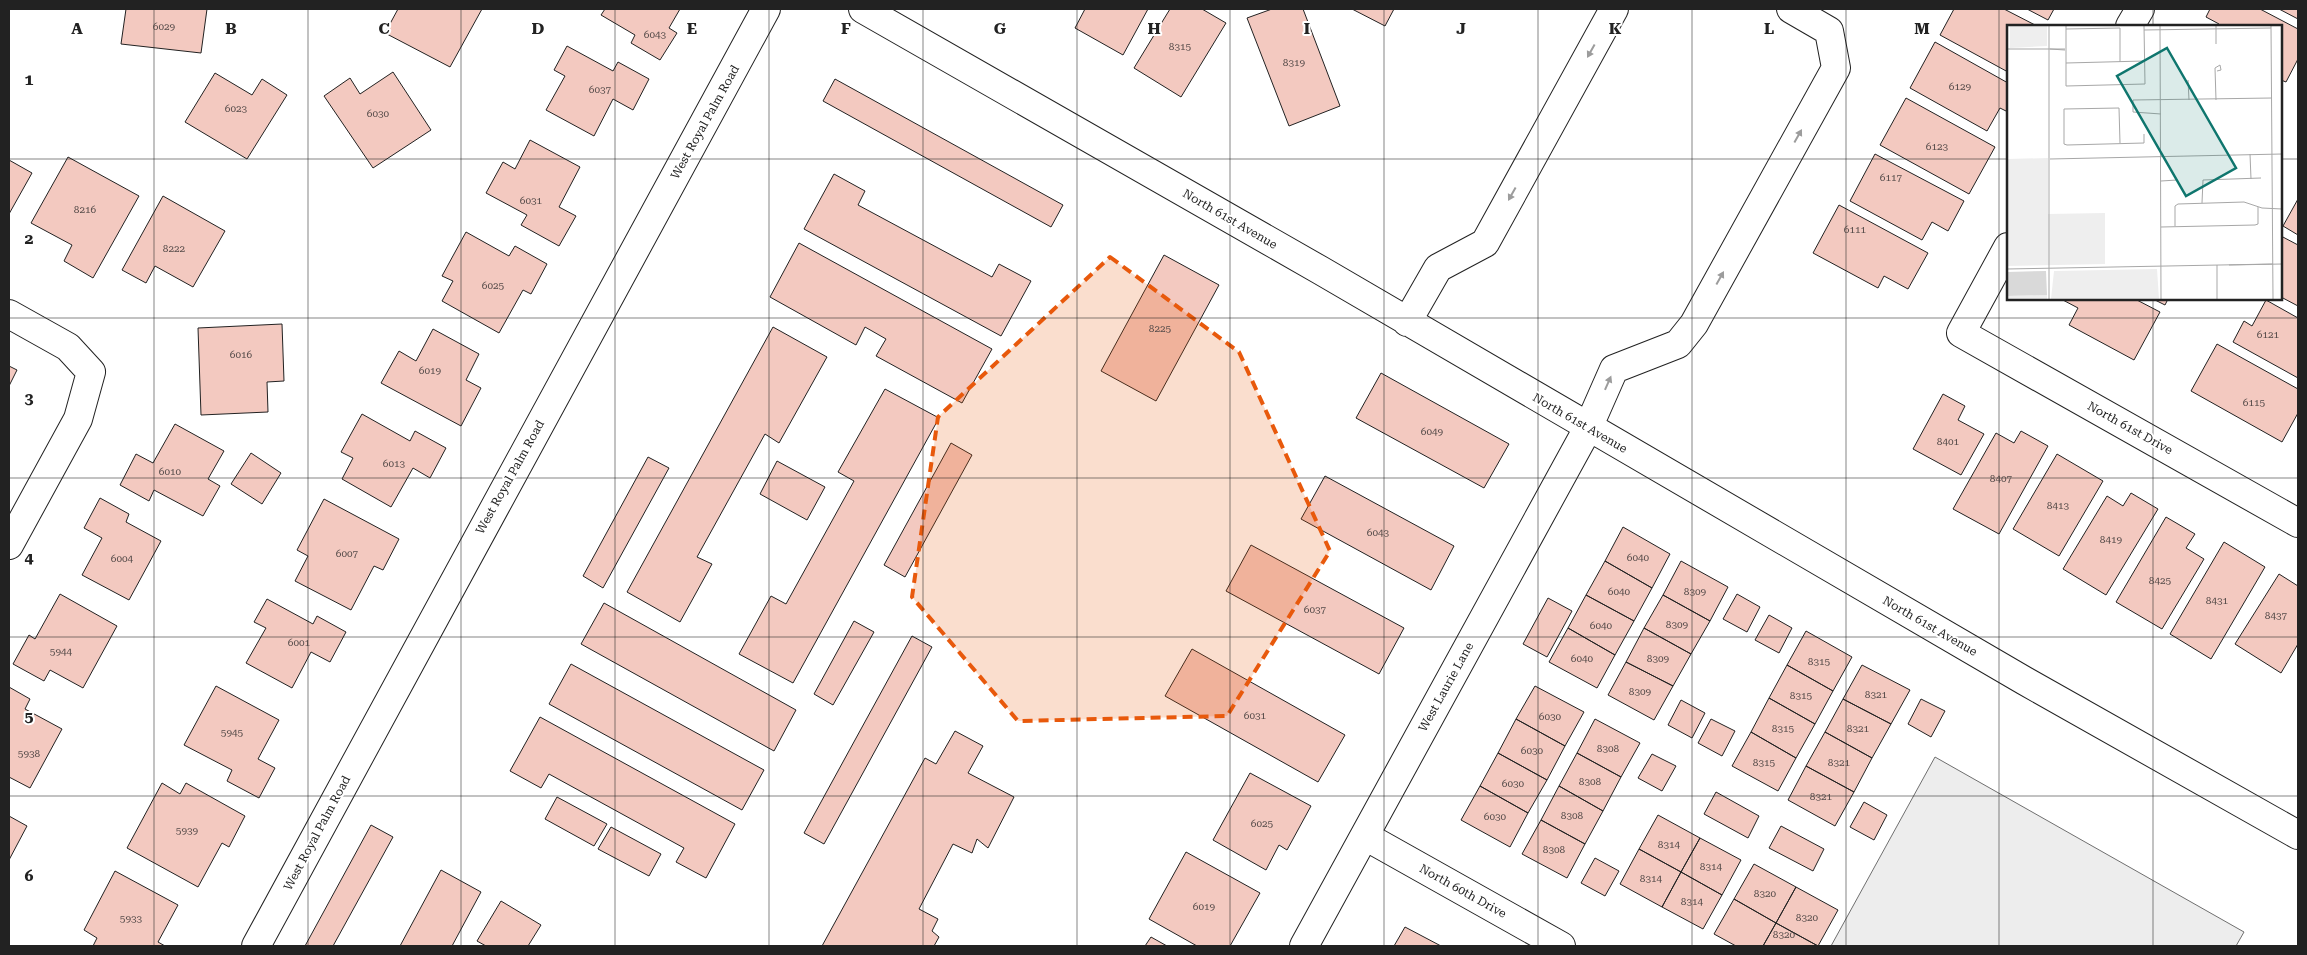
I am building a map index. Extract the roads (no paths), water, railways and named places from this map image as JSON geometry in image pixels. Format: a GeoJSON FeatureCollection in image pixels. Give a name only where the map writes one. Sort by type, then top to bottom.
{"type":"FeatureCollection","features":[{"type":"Feature","properties":{"kind":"street","name":"West Royal Palm Road"},"geometry":{"type":"LineString","coordinates":[[256,946],[766,9]]}},
{"type":"Feature","properties":{"kind":"street","name":"North 61st Avenue"},"geometry":{"type":"LineString","coordinates":[[863,9],[2025,681],[2298,835]]}},
{"type":"Feature","properties":{"kind":"street"},"geometry":{"type":"LineString","coordinates":[[1407,322],[1438,268],[1485,243],[1614,9]]}},
{"type":"Feature","properties":{"kind":"street","name":"West Laurie Lane"},"geometry":{"type":"LineString","coordinates":[[1304,946],[1588,428],[1614,369],[1678,344],[1694,324],[1836,68],[1829,30],[1791,9]]}},
{"type":"Feature","properties":{"kind":"street"},"geometry":{"type":"LineString","coordinates":[[2131,25],[2140,9]]}},
{"type":"Feature","properties":{"kind":"street","name":"North 61st Drive"},"geometry":{"type":"LineString","coordinates":[[2007,249],[1961,333],[2298,523]]}},
{"type":"Feature","properties":{"kind":"street"},"geometry":{"type":"LineString","coordinates":[[9,314],[68,347],[91,372],[78,419],[9,546]]}},
{"type":"Feature","properties":{"kind":"street","name":"North 60th Drive"},"geometry":{"type":"LineString","coordinates":[[1365,836],[1562,946]]}}]}
